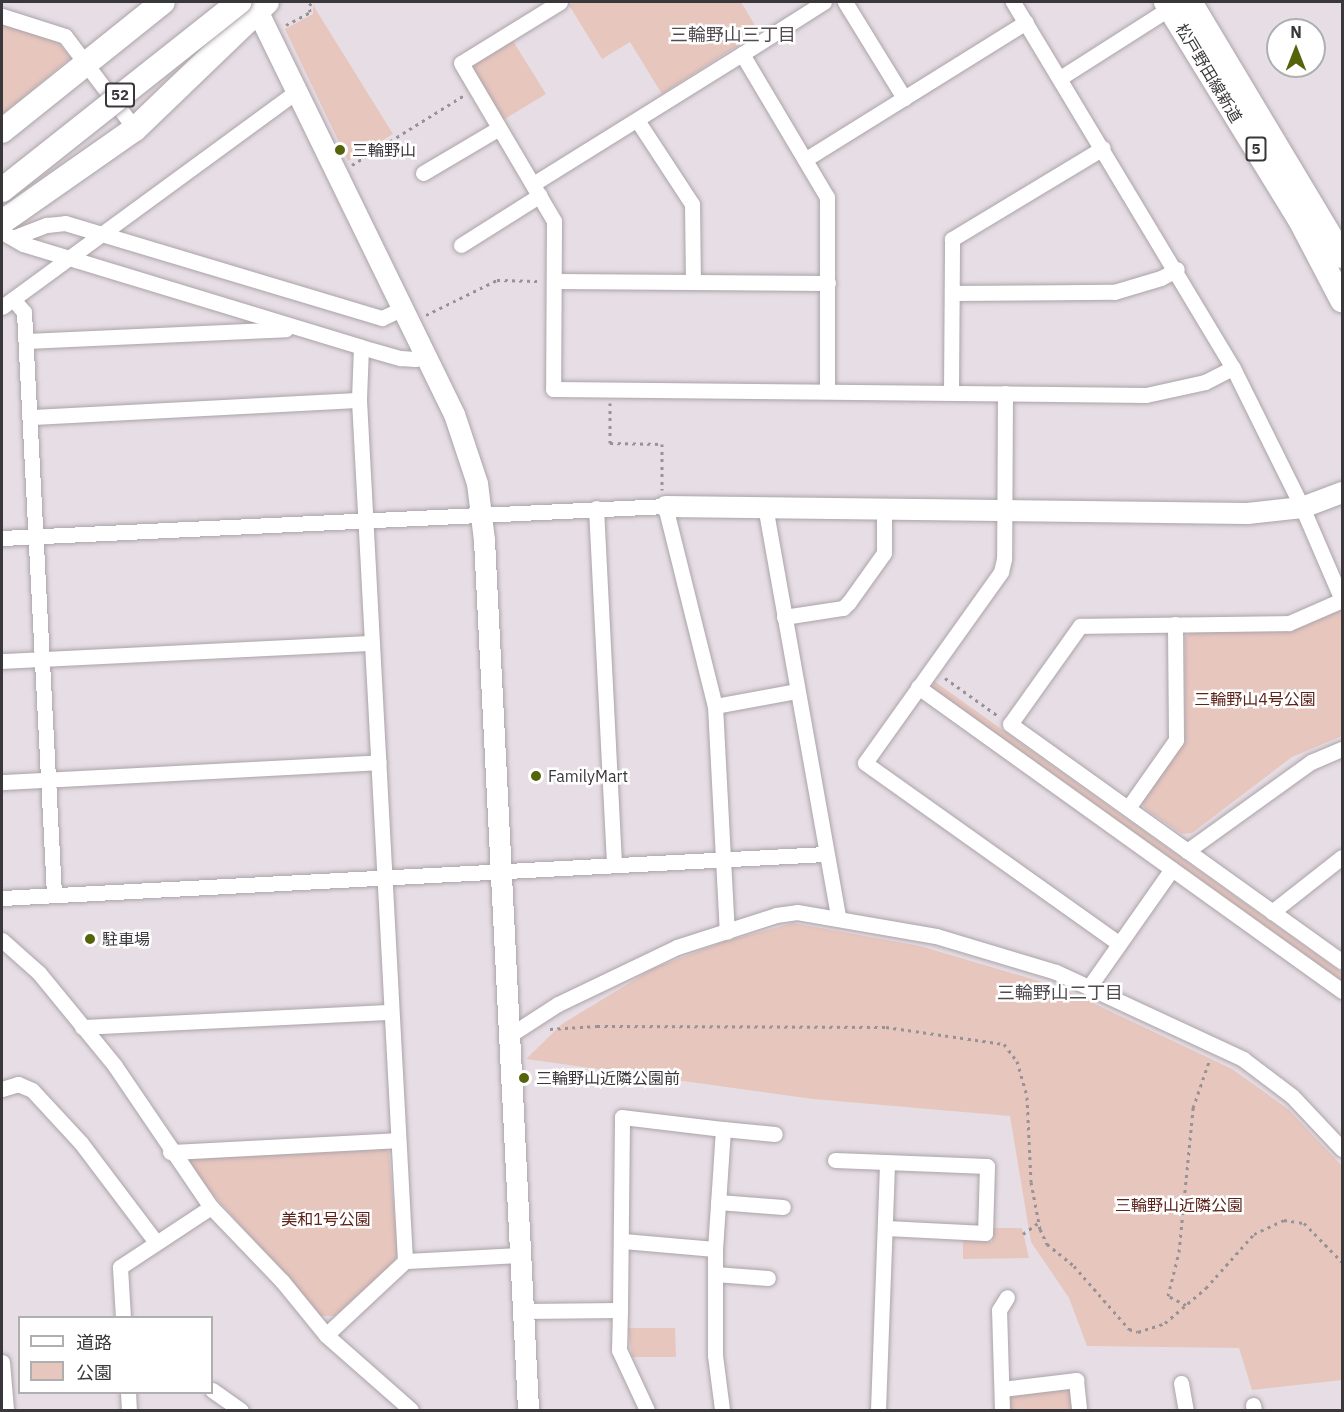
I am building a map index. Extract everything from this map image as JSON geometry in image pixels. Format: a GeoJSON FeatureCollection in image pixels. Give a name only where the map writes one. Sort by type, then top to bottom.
{"type":"FeatureCollection","features":[{"type":"Feature","properties":{"kind":"main road"},"geometry":{"type":"LineString","coordinates":[[2,131],[163,2]]}},
{"type":"Feature","properties":{"kind":"main road"},"geometry":{"type":"LineString","coordinates":[[6,230],[174,96],[254,4]]}},
{"type":"Feature","properties":{"kind":"main road","name":"52"},"geometry":{"type":"LineString","coordinates":[[2,190],[254,4]]}},
{"type":"Feature","properties":{"kind":"main road","name":"5"},"geometry":{"type":"LineString","coordinates":[[1175,4],[1342,256]]}},
{"type":"Feature","properties":{"kind":"main road","name":"松戸野田線新道"},"geometry":{"type":"LineString","coordinates":[[1175,4],[1299,218],[1342,300]]}},
{"type":"Feature","properties":{"kind":"street"},"geometry":{"type":"LineString","coordinates":[[560,2],[461,63],[554,221],[553,389],[1146,395],[1205,382],[1233,368]]}},
{"type":"Feature","properties":{"kind":"street"},"geometry":{"type":"LineString","coordinates":[[462,245],[637,120],[824,2]]}},
{"type":"Feature","properties":{"kind":"street"},"geometry":{"type":"LineString","coordinates":[[845,2],[904,98]]}},
{"type":"Feature","properties":{"kind":"street"},"geometry":{"type":"LineString","coordinates":[[1013,2],[1177,269],[1233,368],[1302,507],[1342,600],[1288,622],[1080,626],[1010,724],[1342,962]]}},
{"type":"Feature","properties":{"kind":"street"},"geometry":{"type":"LineString","coordinates":[[254,4],[425,354],[470,459],[480,512],[522,1255],[528,1410]]}},
{"type":"Feature","properties":{"kind":"street"},"geometry":{"type":"LineString","coordinates":[[1060,78],[1175,4]]}},
{"type":"Feature","properties":{"kind":"street"},"geometry":{"type":"LineString","coordinates":[[2,16],[65,36],[135,129]]}},
{"type":"Feature","properties":{"kind":"street"},"geometry":{"type":"LineString","coordinates":[[806,159],[1026,22]]}},
{"type":"Feature","properties":{"kind":"street"},"geometry":{"type":"LineString","coordinates":[[742,54],[806,159],[829,210],[827,391]]}},
{"type":"Feature","properties":{"kind":"street"},"geometry":{"type":"LineString","coordinates":[[54,894],[24,312],[7,303],[296,92]]}},
{"type":"Feature","properties":{"kind":"street"},"geometry":{"type":"LineString","coordinates":[[637,120],[692,204],[693,282]]}},
{"type":"Feature","properties":{"kind":"street"},"geometry":{"type":"LineString","coordinates":[[423,173],[499,128]]}},
{"type":"Feature","properties":{"kind":"street"},"geometry":{"type":"LineString","coordinates":[[951,392],[952,239],[1103,148]]}},
{"type":"Feature","properties":{"kind":"street"},"geometry":{"type":"LineString","coordinates":[[6,230],[54,223],[103,234],[382,318],[403,308]]}},
{"type":"Feature","properties":{"kind":"street"},"geometry":{"type":"LineString","coordinates":[[6,230],[23,244],[361,348],[400,358],[415,359],[425,354]]}},
{"type":"Feature","properties":{"kind":"street"},"geometry":{"type":"LineString","coordinates":[[952,293],[1114,292],[1161,278],[1177,269]]}},
{"type":"Feature","properties":{"kind":"street"},"geometry":{"type":"LineString","coordinates":[[555,281],[828,283]]}},
{"type":"Feature","properties":{"kind":"street"},"geometry":{"type":"LineString","coordinates":[[26,341],[297,328]]}},
{"type":"Feature","properties":{"kind":"street"},"geometry":{"type":"LineString","coordinates":[[361,348],[359,400],[405,1261]]}},
{"type":"Feature","properties":{"kind":"street"},"geometry":{"type":"LineString","coordinates":[[1005,393],[1005,510],[1001,572],[865,763],[1118,943]]}},
{"type":"Feature","properties":{"kind":"street"},"geometry":{"type":"LineString","coordinates":[[31,417],[359,400]]}},
{"type":"Feature","properties":{"kind":"street"},"geometry":{"type":"LineString","coordinates":[[2,538],[480,512],[596,508],[664,501],[765,506],[1247,513],[1302,507],[1342,492]]}},
{"type":"Feature","properties":{"kind":"street"},"geometry":{"type":"LineString","coordinates":[[664,501],[715,706],[727,932]]}},
{"type":"Feature","properties":{"kind":"street"},"geometry":{"type":"LineString","coordinates":[[765,506],[838,917]]}},
{"type":"Feature","properties":{"kind":"street"},"geometry":{"type":"LineString","coordinates":[[596,508],[614,865]]}},
{"type":"Feature","properties":{"kind":"street"},"geometry":{"type":"LineString","coordinates":[[784,617],[843,608],[849,602],[884,554],[884,508]]}},
{"type":"Feature","properties":{"kind":"street"},"geometry":{"type":"LineString","coordinates":[[1128,808],[1176,740],[1175,624]]}},
{"type":"Feature","properties":{"kind":"street"},"geometry":{"type":"LineString","coordinates":[[2,661],[372,643]]}},
{"type":"Feature","properties":{"kind":"street"},"geometry":{"type":"LineString","coordinates":[[918,687],[1342,992]]}},
{"type":"Feature","properties":{"kind":"street"},"geometry":{"type":"LineString","coordinates":[[715,706],[797,691]]}},
{"type":"Feature","properties":{"kind":"street"},"geometry":{"type":"LineString","coordinates":[[1187,852],[1311,762],[1342,749]]}},
{"type":"Feature","properties":{"kind":"street"},"geometry":{"type":"LineString","coordinates":[[2,782],[378,762]]}},
{"type":"Feature","properties":{"kind":"street"},"geometry":{"type":"LineString","coordinates":[[2,898],[825,854]]}},
{"type":"Feature","properties":{"kind":"street"},"geometry":{"type":"LineString","coordinates":[[1272,912],[1342,857]]}},
{"type":"Feature","properties":{"kind":"street"},"geometry":{"type":"LineString","coordinates":[[1089,987],[1118,943],[1173,869]]}},
{"type":"Feature","properties":{"kind":"street"},"geometry":{"type":"LineString","coordinates":[[510,1035],[558,1004],[677,947],[797,912],[838,917],[936,936],[1056,972],[1089,987],[1243,1059],[1292,1096],[1342,1149]]}},
{"type":"Feature","properties":{"kind":"street"},"geometry":{"type":"LineString","coordinates":[[2,940],[39,973],[115,1066],[170,1152],[211,1208],[282,1281],[326,1335],[411,1410]]}},
{"type":"Feature","properties":{"kind":"street"},"geometry":{"type":"LineString","coordinates":[[82,1027],[390,1012]]}},
{"type":"Feature","properties":{"kind":"street"},"geometry":{"type":"LineString","coordinates":[[2,1089],[18,1084],[30,1088],[81,1143],[156,1242]]}},
{"type":"Feature","properties":{"kind":"street"},"geometry":{"type":"LineString","coordinates":[[647,1410],[619,1350],[623,1241],[620,1187],[622,1117],[775,1134]]}},
{"type":"Feature","properties":{"kind":"street"},"geometry":{"type":"LineString","coordinates":[[722,1410],[715,1356],[715,1249],[723,1129]]}},
{"type":"Feature","properties":{"kind":"street"},"geometry":{"type":"LineString","coordinates":[[170,1152],[398,1140]]}},
{"type":"Feature","properties":{"kind":"street"},"geometry":{"type":"LineString","coordinates":[[835,1160],[987,1166],[985,1233],[886,1228]]}},
{"type":"Feature","properties":{"kind":"street"},"geometry":{"type":"LineString","coordinates":[[878,1410],[887,1162]]}},
{"type":"Feature","properties":{"kind":"street"},"geometry":{"type":"LineString","coordinates":[[718,1202],[783,1207]]}},
{"type":"Feature","properties":{"kind":"street"},"geometry":{"type":"LineString","coordinates":[[123,1316],[120,1267],[211,1208]]}},
{"type":"Feature","properties":{"kind":"street"},"geometry":{"type":"LineString","coordinates":[[623,1241],[715,1249]]}},
{"type":"Feature","properties":{"kind":"street"},"geometry":{"type":"LineString","coordinates":[[326,1335],[405,1261],[522,1255]]}},
{"type":"Feature","properties":{"kind":"street"},"geometry":{"type":"LineString","coordinates":[[715,1274],[768,1278]]}},
{"type":"Feature","properties":{"kind":"street"},"geometry":{"type":"LineString","coordinates":[[1002,1410],[999,1310],[1007,1297]]}},
{"type":"Feature","properties":{"kind":"street"},"geometry":{"type":"LineString","coordinates":[[524,1311],[620,1310]]}},
{"type":"Feature","properties":{"kind":"street"},"geometry":{"type":"LineString","coordinates":[[2,1362],[6,1410]]}},
{"type":"Feature","properties":{"kind":"street"},"geometry":{"type":"LineString","coordinates":[[1002,1389],[1076,1380],[1079,1410]]}},
{"type":"Feature","properties":{"kind":"street"},"geometry":{"type":"LineString","coordinates":[[1181,1383],[1186,1410]]}},
{"type":"Feature","properties":{"kind":"street"},"geometry":{"type":"LineString","coordinates":[[213,1390],[242,1410]]}},
{"type":"Feature","properties":{"kind":"street"},"geometry":{"type":"LineString","coordinates":[[128,1394],[129,1410]]}},
{"type":"Feature","properties":{"kind":"path"},"geometry":{"type":"LineString","coordinates":[[279,29],[310,12],[314,2]]}},
{"type":"Feature","properties":{"kind":"path"},"geometry":{"type":"LineString","coordinates":[[348,168],[475,88]]}},
{"type":"Feature","properties":{"kind":"path"},"geometry":{"type":"LineString","coordinates":[[422,317],[497,280],[555,281]]}},
{"type":"Feature","properties":{"kind":"path"},"geometry":{"type":"LineString","coordinates":[[611,390],[610,443],[662,444],[664,501]]}},
{"type":"Feature","properties":{"kind":"path"},"geometry":{"type":"LineString","coordinates":[[932,668],[1010,724]]}},
{"type":"Feature","properties":{"kind":"path"},"geometry":{"type":"LineString","coordinates":[[545,1030],[597,1026],[886,1027],[1004,1044],[1017,1061],[1027,1097],[1031,1182],[1038,1223],[1047,1245],[1074,1266],[1129,1329],[1138,1332],[1166,1323],[1254,1234],[1284,1220],[1304,1223],[1342,1262]]}},
{"type":"Feature","properties":{"kind":"path"},"geometry":{"type":"LineString","coordinates":[[1186,1305],[1168,1296],[1179,1252],[1192,1108],[1215,1045]]}},
{"type":"Feature","properties":{"kind":"path"},"geometry":{"type":"LineString","coordinates":[[1023,1234],[1038,1223]]}},
{"type":"Feature","properties":{"kind":"green space"},"geometry":{"type":"Polygon","coordinates":[[[575,2],[741,2],[759,32],[662,94],[630,42],[602,59],[569,5],[575,2]]]}},
{"type":"Feature","properties":{"kind":"green space"},"geometry":{"type":"Polygon","coordinates":[[[313,5],[393,134],[348,161],[285,29],[313,14],[313,5]]]}},
{"type":"Feature","properties":{"kind":"green space"},"geometry":{"type":"Polygon","coordinates":[[[2,23],[55,39],[71,58],[2,115],[2,23]]]}},
{"type":"Feature","properties":{"kind":"green space"},"geometry":{"type":"Polygon","coordinates":[[[513,41],[546,94],[503,120],[474,71],[475,63],[513,41]]]}},
{"type":"Feature","properties":{"kind":"green space","name":"三輪野山4号公園"},"geometry":{"type":"Polygon","coordinates":[[[1342,610],[1342,736],[1292,757],[1192,833],[1182,834],[1145,809],[1142,802],[1185,741],[1185,637],[1191,632],[1289,631],[1342,610]]]}},
{"type":"Feature","properties":{"kind":"green space"},"geometry":{"type":"Polygon","coordinates":[[[934,681],[1342,973],[1342,981],[933,688],[934,681]]]}},
{"type":"Feature","properties":{"kind":"green space","name":"三輪野山近隣公園"},"geometry":{"type":"Polygon","coordinates":[[[793,923],[920,946],[1059,987],[1232,1069],[1288,1109],[1342,1166],[1342,1380],[1252,1390],[1239,1348],[1087,1346],[1069,1298],[1031,1242],[1010,1116],[813,1099],[526,1059],[562,1024],[654,968],[723,942],[793,923]]]}},
{"type":"Feature","properties":{"kind":"green space","name":"美和1号公園"},"geometry":{"type":"Polygon","coordinates":[[[384,1146],[389,1153],[398,1253],[393,1264],[335,1316],[321,1316],[188,1166],[191,1157],[384,1146]]]}},
{"type":"Feature","properties":{"kind":"green space"},"geometry":{"type":"Polygon","coordinates":[[[993,1228],[1022,1228],[1029,1258],[963,1259],[963,1240],[992,1242],[993,1228]]]}},
{"type":"Feature","properties":{"kind":"green space"},"geometry":{"type":"Polygon","coordinates":[[[628,1328],[675,1328],[676,1357],[632,1357],[628,1328]]]}},
{"type":"Feature","properties":{"kind":"green space"},"geometry":{"type":"Polygon","coordinates":[[[1066,1389],[1072,1394],[1074,1410],[1010,1410],[1009,1398],[1013,1394],[1066,1389]]]}},
{"type":"Feature","properties":{"kind":"place","name":"三輪野山"},"geometry":{"type":"Point","coordinates":[340,150]}},
{"type":"Feature","properties":{"kind":"place","name":"FamilyMart"},"geometry":{"type":"Point","coordinates":[536,776]}},
{"type":"Feature","properties":{"kind":"place","name":"駐車場"},"geometry":{"type":"Point","coordinates":[90,939]}},
{"type":"Feature","properties":{"kind":"place","name":"三輪野山近隣公園前"},"geometry":{"type":"Point","coordinates":[524,1078]}},
{"type":"Feature","properties":{"kind":"district","name":"三輪野山三丁目"},"geometry":{"type":"Point","coordinates":[733,35]}},
{"type":"Feature","properties":{"kind":"district","name":"三輪野山二丁目"},"geometry":{"type":"Point","coordinates":[1060,993]}}]}
